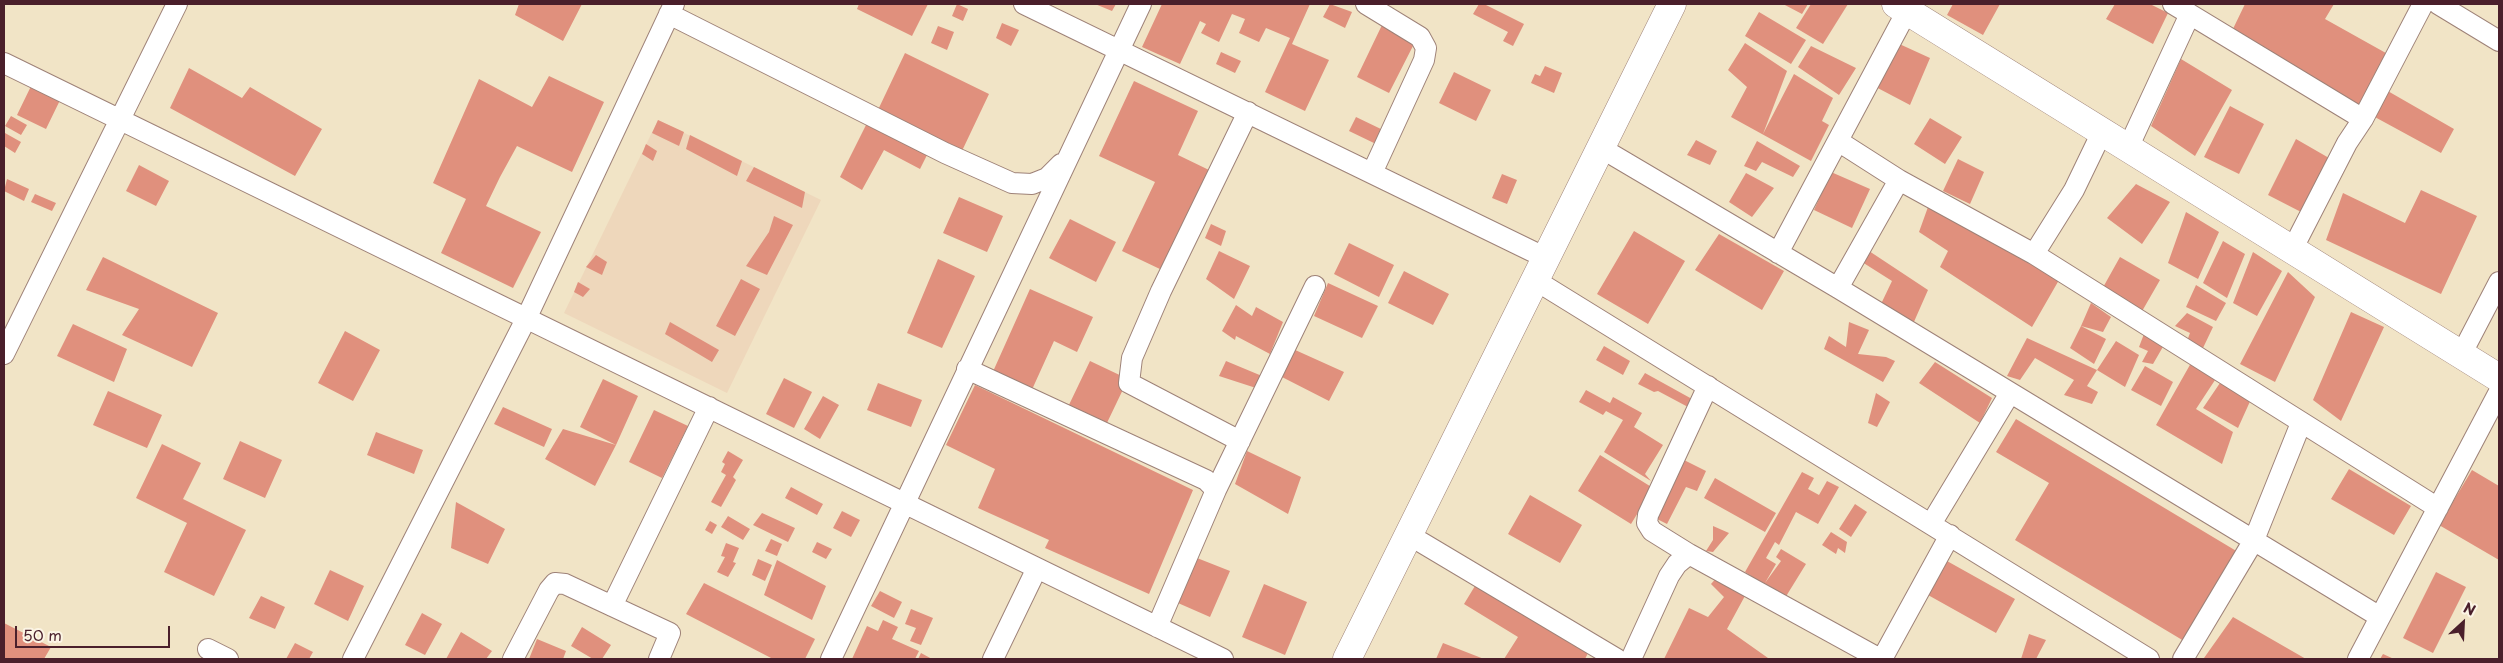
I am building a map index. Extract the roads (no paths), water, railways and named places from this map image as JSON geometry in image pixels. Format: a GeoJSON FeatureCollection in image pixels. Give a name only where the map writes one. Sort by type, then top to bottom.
{"type":"FeatureCollection","features":[{"type":"Feature","properties":{"kind":"street"},"geometry":{"type":"LineString","coordinates":[[4,354],[177,4]]}},
{"type":"Feature","properties":{"kind":"street"},"geometry":{"type":"LineString","coordinates":[[1024,4],[1372,173],[1541,269],[1708,386],[2149,659]]}},
{"type":"Feature","properties":{"kind":"street"},"geometry":{"type":"LineString","coordinates":[[831,659],[1140,4]]}},
{"type":"Feature","properties":{"kind":"street"},"geometry":{"type":"LineString","coordinates":[[1366,4],[1420,37],[1426,48],[1424,60],[1372,173]]}},
{"type":"Feature","properties":{"kind":"street"},"geometry":{"type":"LineString","coordinates":[[1347,659],[1672,4]]}},
{"type":"Feature","properties":{"kind":"street"},"geometry":{"type":"LineString","coordinates":[[2292,250],[2347,143],[2364,119],[2423,4]]}},
{"type":"Feature","properties":{"kind":"street"},"geometry":{"type":"LineString","coordinates":[[2438,4],[2499,41]]}},
{"type":"Feature","properties":{"kind":"street"},"geometry":{"type":"LineString","coordinates":[[1778,253],[1838,141],[1901,7],[2499,378]]}},
{"type":"Feature","properties":{"kind":"street"},"geometry":{"type":"LineString","coordinates":[[353,659],[526,319],[672,9],[936,148],[1012,183],[1032,184],[1046,178],[1070,154]]}},
{"type":"Feature","properties":{"kind":"street"},"geometry":{"type":"LineString","coordinates":[[2128,148],[2181,9],[2364,119]]}},
{"type":"Feature","properties":{"kind":"street"},"geometry":{"type":"LineString","coordinates":[[4,63],[1223,659]]}},
{"type":"Feature","properties":{"kind":"street"},"geometry":{"type":"LineString","coordinates":[[1240,441],[1129,383],[1132,358],[1157,300],[1248,112]]}},
{"type":"Feature","properties":{"kind":"street"},"geometry":{"type":"LineString","coordinates":[[2034,254],[2074,190],[2102,132]]}},
{"type":"Feature","properties":{"kind":"street"},"geometry":{"type":"LineString","coordinates":[[1838,141],[1899,180],[2034,254],[2438,508]]}},
{"type":"Feature","properties":{"kind":"street"},"geometry":{"type":"LineString","coordinates":[[1601,148],[1838,288],[2380,617]]}},
{"type":"Feature","properties":{"kind":"street"},"geometry":{"type":"LineString","coordinates":[[1838,288],[1899,180]]}},
{"type":"Feature","properties":{"kind":"street"},"geometry":{"type":"LineString","coordinates":[[2461,355],[2499,282]]}},
{"type":"Feature","properties":{"kind":"street"},"geometry":{"type":"LineString","coordinates":[[1157,627],[1216,490],[1315,286]]}},
{"type":"Feature","properties":{"kind":"street"},"geometry":{"type":"LineString","coordinates":[[967,369],[1206,480],[1216,490]]}},
{"type":"Feature","properties":{"kind":"street"},"geometry":{"type":"LineString","coordinates":[[1708,386],[1648,515],[1647,523],[1652,531],[1689,554],[1881,659],[1950,535]]}},
{"type":"Feature","properties":{"kind":"street"},"geometry":{"type":"LineString","coordinates":[[2358,659],[2499,392]]}},
{"type":"Feature","properties":{"kind":"street"},"geometry":{"type":"LineString","coordinates":[[1931,524],[2010,393]]}},
{"type":"Feature","properties":{"kind":"street"},"geometry":{"type":"LineString","coordinates":[[612,606],[708,408]]}},
{"type":"Feature","properties":{"kind":"street"},"geometry":{"type":"LineString","coordinates":[[2183,659],[2254,540],[2301,423]]}},
{"type":"Feature","properties":{"kind":"street"},"geometry":{"type":"LineString","coordinates":[[1408,535],[1617,659]]}},
{"type":"Feature","properties":{"kind":"street"},"geometry":{"type":"LineString","coordinates":[[1631,659],[1669,576],[1677,564],[1689,554]]}},
{"type":"Feature","properties":{"kind":"street"},"geometry":{"type":"LineString","coordinates":[[994,659],[1037,568]]}},
{"type":"Feature","properties":{"kind":"street"},"geometry":{"type":"LineString","coordinates":[[513,659],[549,590],[556,583],[565,584],[670,633],[659,659]]}},
{"type":"Feature","properties":{"kind":"street"},"geometry":{"type":"LineString","coordinates":[[208,649],[228,659]]}}]}
